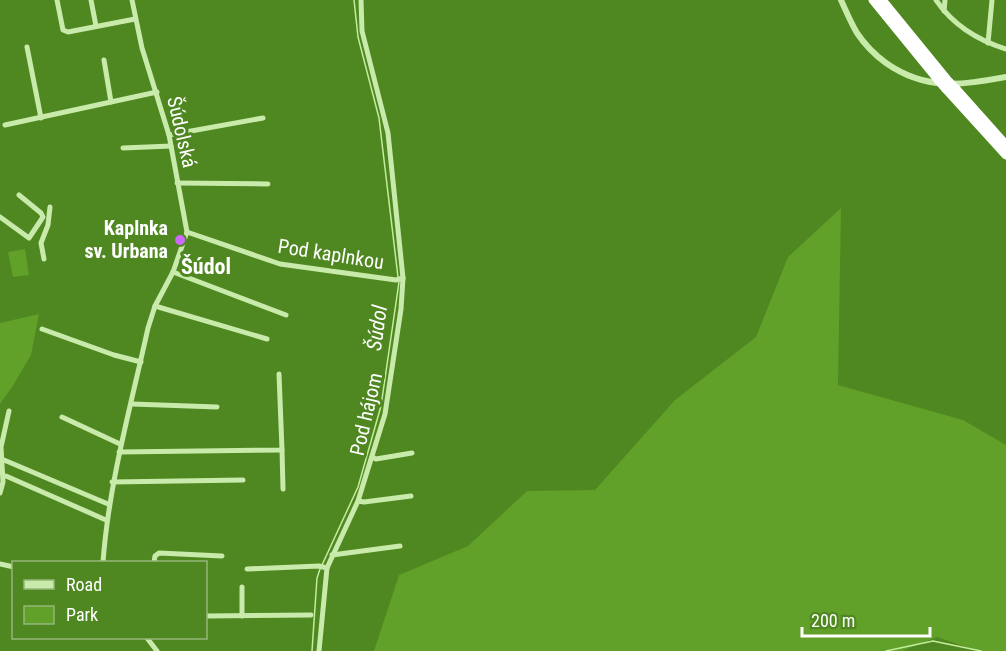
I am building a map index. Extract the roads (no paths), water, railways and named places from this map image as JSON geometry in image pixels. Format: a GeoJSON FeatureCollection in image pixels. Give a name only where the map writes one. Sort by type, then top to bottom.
{"type":"FeatureCollection","features":[{"type":"Feature","properties":{"kind":"highway"},"geometry":{"type":"LineString","coordinates":[[873,0],[1006,155]]}},
{"type":"Feature","properties":{"kind":"highway"},"geometry":{"type":"LineString","coordinates":[[882,0],[947,85],[1006,145]]}},
{"type":"Feature","properties":{"kind":"street"},"geometry":{"type":"LineString","coordinates":[[57,0],[63,30],[68,32],[135,19]]}},
{"type":"Feature","properties":{"kind":"street"},"geometry":{"type":"LineString","coordinates":[[91,0],[96,26]]}},
{"type":"Feature","properties":{"kind":"street","name":"Šúdolská"},"geometry":{"type":"LineString","coordinates":[[132,0],[142,48],[169,135],[187,232]]}},
{"type":"Feature","properties":{"kind":"street","name":"Pod hájom"},"geometry":{"type":"LineString","coordinates":[[319,651],[323,567],[332,555],[358,501],[385,414],[401,309],[388,133],[362,31],[361,0]]}},
{"type":"Feature","properties":{"kind":"street"},"geometry":{"type":"LineString","coordinates":[[841,0],[857,33],[868,47],[896,70],[913,78],[930,84],[948,85],[971,84],[1006,77]]}},
{"type":"Feature","properties":{"kind":"street"},"geometry":{"type":"LineString","coordinates":[[936,0],[957,25],[988,43],[1006,49]]}},
{"type":"Feature","properties":{"kind":"street"},"geometry":{"type":"LineString","coordinates":[[944,11],[945,0]]}},
{"type":"Feature","properties":{"kind":"street"},"geometry":{"type":"LineString","coordinates":[[988,43],[992,0]]}},
{"type":"Feature","properties":{"kind":"street"},"geometry":{"type":"LineString","coordinates":[[27,47],[40,118]]}},
{"type":"Feature","properties":{"kind":"street"},"geometry":{"type":"LineString","coordinates":[[104,60],[111,102]]}},
{"type":"Feature","properties":{"kind":"street"},"geometry":{"type":"LineString","coordinates":[[5,125],[157,92]]}},
{"type":"Feature","properties":{"kind":"street"},"geometry":{"type":"LineString","coordinates":[[169,135],[262,118]]}},
{"type":"Feature","properties":{"kind":"street"},"geometry":{"type":"LineString","coordinates":[[123,148],[171,146]]}},
{"type":"Feature","properties":{"kind":"street"},"geometry":{"type":"LineString","coordinates":[[177,183],[268,184]]}},
{"type":"Feature","properties":{"kind":"street"},"geometry":{"type":"LineString","coordinates":[[19,195],[46,217],[48,225],[41,243],[44,259]]}},
{"type":"Feature","properties":{"kind":"street"},"geometry":{"type":"LineString","coordinates":[[0,217],[29,238],[46,217],[50,207]]}},
{"type":"Feature","properties":{"kind":"street"},"geometry":{"type":"LineString","coordinates":[[103,561],[108,504],[126,415],[132,404],[155,306],[173,272],[187,232]]}},
{"type":"Feature","properties":{"kind":"street","name":"Pod kaplnkou"},"geometry":{"type":"LineString","coordinates":[[187,232],[280,264],[400,279]]}},
{"type":"Feature","properties":{"kind":"street"},"geometry":{"type":"LineString","coordinates":[[173,272],[286,315]]}},
{"type":"Feature","properties":{"kind":"street"},"geometry":{"type":"LineString","coordinates":[[155,306],[267,339]]}},
{"type":"Feature","properties":{"kind":"street"},"geometry":{"type":"LineString","coordinates":[[42,329],[114,355],[141,362]]}},
{"type":"Feature","properties":{"kind":"street"},"geometry":{"type":"LineString","coordinates":[[279,374],[283,489]]}},
{"type":"Feature","properties":{"kind":"street"},"geometry":{"type":"LineString","coordinates":[[132,404],[217,407]]}},
{"type":"Feature","properties":{"kind":"street"},"geometry":{"type":"LineString","coordinates":[[0,493],[3,482],[3,425],[9,411]]}},
{"type":"Feature","properties":{"kind":"street"},"geometry":{"type":"LineString","coordinates":[[63,417],[120,444]]}},
{"type":"Feature","properties":{"kind":"street"},"geometry":{"type":"LineString","coordinates":[[119,452],[282,450]]}},
{"type":"Feature","properties":{"kind":"street"},"geometry":{"type":"LineString","coordinates":[[372,457],[376,459],[412,453]]}},
{"type":"Feature","properties":{"kind":"street"},"geometry":{"type":"LineString","coordinates":[[4,459],[108,504]]}},
{"type":"Feature","properties":{"kind":"street"},"geometry":{"type":"LineString","coordinates":[[6,476],[106,520]]}},
{"type":"Feature","properties":{"kind":"street"},"geometry":{"type":"LineString","coordinates":[[112,482],[243,480]]}},
{"type":"Feature","properties":{"kind":"street"},"geometry":{"type":"LineString","coordinates":[[358,501],[411,496]]}},
{"type":"Feature","properties":{"kind":"street"},"geometry":{"type":"LineString","coordinates":[[332,555],[400,546]]}},
{"type":"Feature","properties":{"kind":"street"},"geometry":{"type":"LineString","coordinates":[[154,561],[154,556],[159,552],[222,556]]}},
{"type":"Feature","properties":{"kind":"street"},"geometry":{"type":"LineString","coordinates":[[247,569],[323,567]]}},
{"type":"Feature","properties":{"kind":"street"},"geometry":{"type":"LineString","coordinates":[[242,587],[242,616]]}},
{"type":"Feature","properties":{"kind":"street"},"geometry":{"type":"LineString","coordinates":[[207,616],[311,615]]}},
{"type":"Feature","properties":{"kind":"street"},"geometry":{"type":"LineString","coordinates":[[148,639],[158,651]]}},
{"type":"Feature","properties":{"kind":"waterway","name":"Šúdol"},"geometry":{"type":"LineString","coordinates":[[354,0],[358,37],[379,118],[398,277]]}},
{"type":"Feature","properties":{"kind":"waterway","name":"Šúdol"},"geometry":{"type":"LineString","coordinates":[[322,565],[358,487],[381,406],[399,282]]}},
{"type":"Feature","properties":{"kind":"waterway","name":"Šúdol"},"geometry":{"type":"LineString","coordinates":[[312,651],[317,578],[320,569]]}},
{"type":"Feature","properties":{"kind":"waterway"},"geometry":{"type":"LineString","coordinates":[[886,651],[933,641],[981,651]]}},
{"type":"Feature","properties":{"kind":"place","name":"Kaplnka sv. Urbana"},"geometry":{"type":"Point","coordinates":[180,240]}},
{"type":"Feature","properties":{"kind":"district","name":"Šúdol"},"geometry":{"type":"Point","coordinates":[206,266]}}]}
